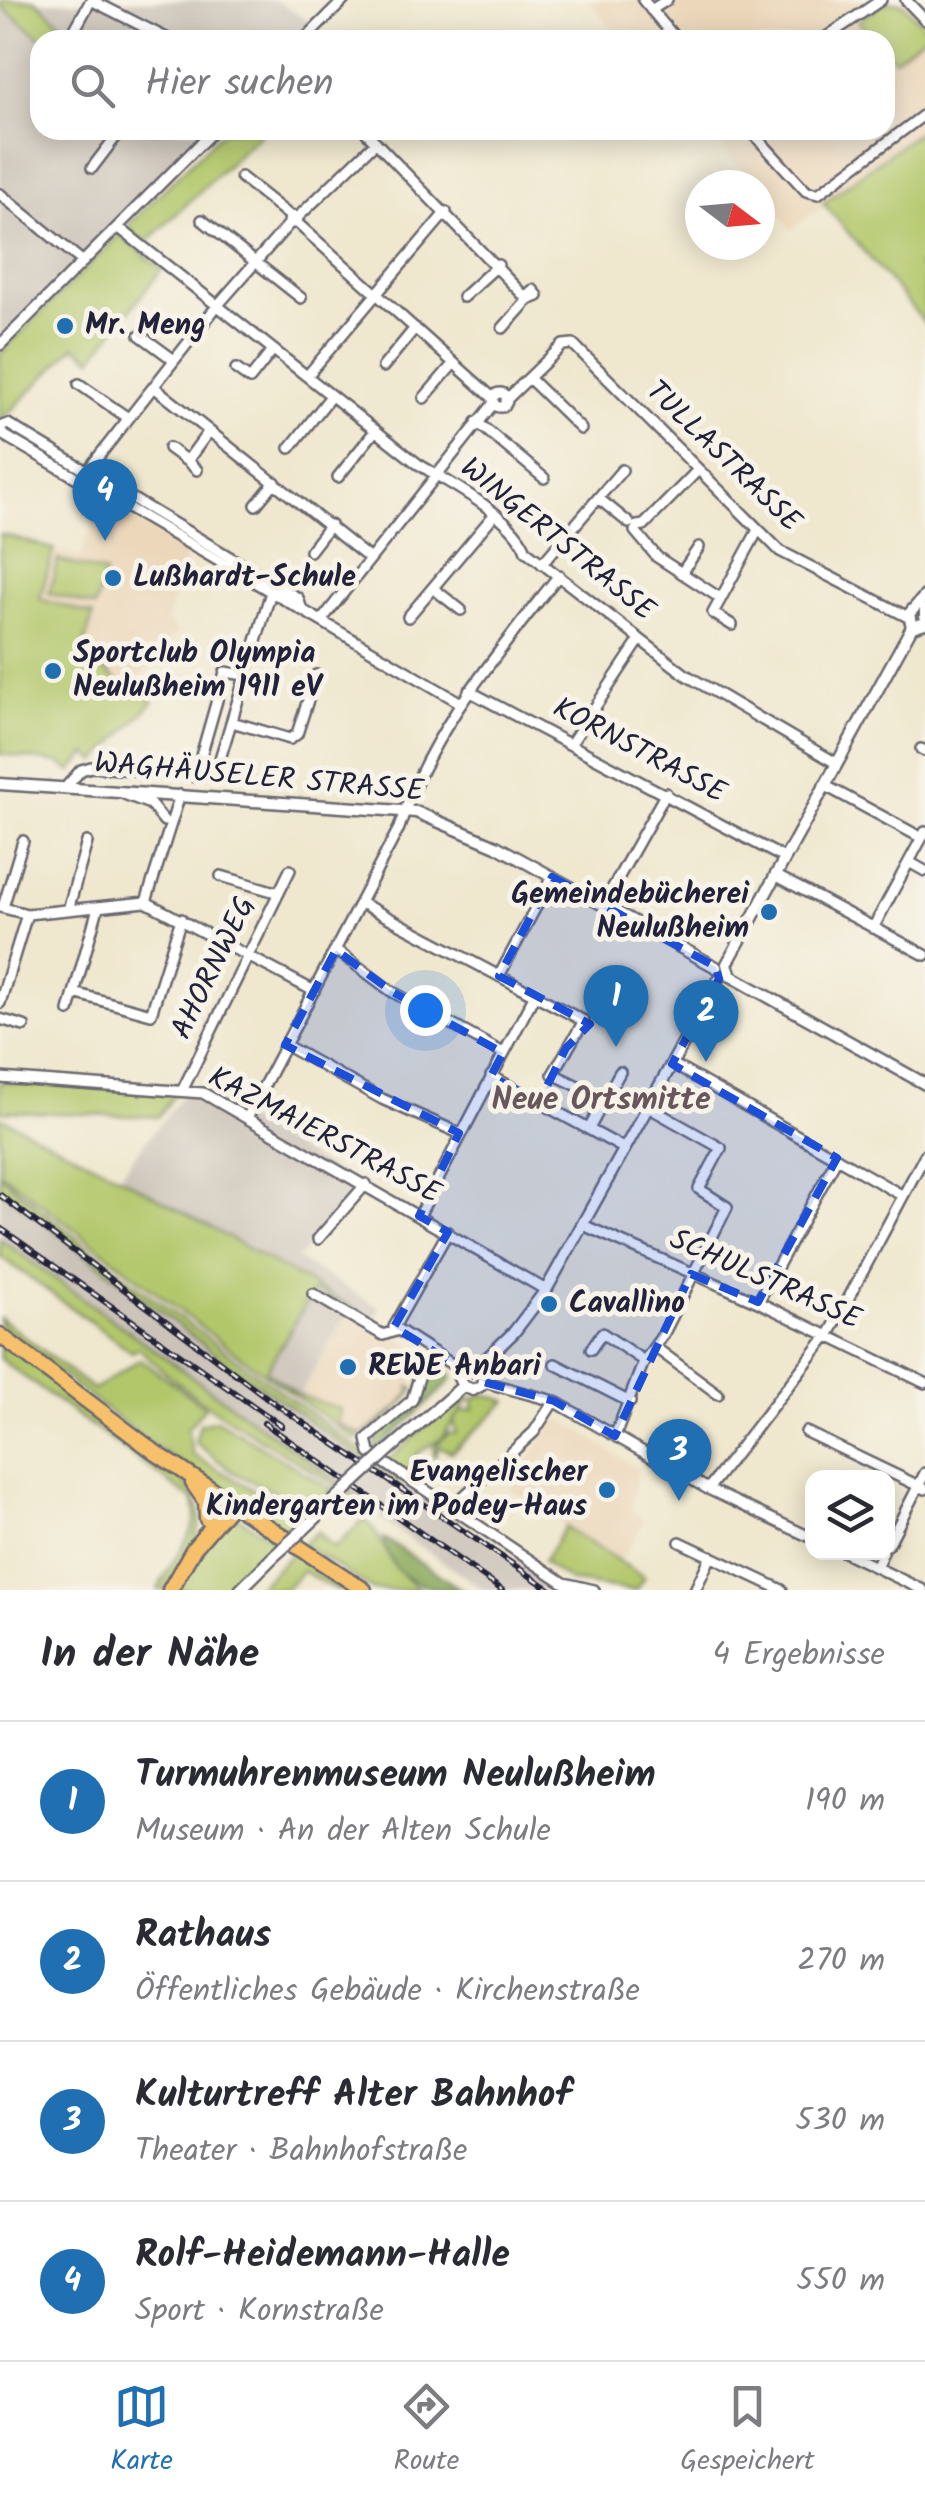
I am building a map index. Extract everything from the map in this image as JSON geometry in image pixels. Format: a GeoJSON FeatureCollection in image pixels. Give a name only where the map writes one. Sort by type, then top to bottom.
{"type":"FeatureCollection","features":[{"type":"Feature","properties":{"kind":"main road"},"geometry":{"type":"LineString","coordinates":[[0,1335],[187,1474],[364,1590]]}},
{"type":"Feature","properties":{"kind":"main road"},"geometry":{"type":"LineString","coordinates":[[187,1474],[206,1502],[208,1520]]}},
{"type":"Feature","properties":{"kind":"main road"},"geometry":{"type":"LineString","coordinates":[[170,1590],[208,1520],[228,1501]]}},
{"type":"Feature","properties":{"kind":"main road"},"geometry":{"type":"LineString","coordinates":[[194,1548],[228,1501]]}},
{"type":"Feature","properties":{"kind":"street"},"geometry":{"type":"LineString","coordinates":[[74,30],[91,0],[150,30]]}},
{"type":"Feature","properties":{"kind":"street"},"geometry":{"type":"LineString","coordinates":[[314,30],[344,0]]}},
{"type":"Feature","properties":{"kind":"street"},"geometry":{"type":"LineString","coordinates":[[643,0],[668,30]]}},
{"type":"Feature","properties":{"kind":"street"},"geometry":{"type":"LineString","coordinates":[[651,10],[667,0]]}},
{"type":"Feature","properties":{"kind":"street"},"geometry":{"type":"LineString","coordinates":[[837,30],[881,0]]}},
{"type":"Feature","properties":{"kind":"street"},"geometry":{"type":"LineString","coordinates":[[906,0],[925,20]]}},
{"type":"Feature","properties":{"kind":"street"},"geometry":{"type":"LineString","coordinates":[[895,137],[925,114]]}},
{"type":"Feature","properties":{"kind":"street"},"geometry":{"type":"LineString","coordinates":[[92,168],[113,140]]}},
{"type":"Feature","properties":{"kind":"street"},"geometry":{"type":"LineString","coordinates":[[0,345],[204,140]]}},
{"type":"Feature","properties":{"kind":"street"},"geometry":{"type":"LineString","coordinates":[[759,140],[806,191],[814,194],[825,190],[891,140]]}},
{"type":"Feature","properties":{"kind":"street"},"geometry":{"type":"LineString","coordinates":[[83,477],[255,260],[376,142],[528,297],[504,328]]}},
{"type":"Feature","properties":{"kind":"street"},"geometry":{"type":"LineString","coordinates":[[241,177],[494,400]]}},
{"type":"Feature","properties":{"kind":"street"},"geometry":{"type":"LineString","coordinates":[[0,194],[83,262]]}},
{"type":"Feature","properties":{"kind":"street"},"geometry":{"type":"LineString","coordinates":[[307,376],[446,212]]}},
{"type":"Feature","properties":{"kind":"street"},"geometry":{"type":"LineString","coordinates":[[202,220],[301,298]]}},
{"type":"Feature","properties":{"kind":"street","name":"WINGERTSTRASSE"},"geometry":{"type":"LineString","coordinates":[[118,227],[374,431],[494,515],[522,538],[526,551],[639,641],[686,676],[836,763]]}},
{"type":"Feature","properties":{"kind":"street"},"geometry":{"type":"LineString","coordinates":[[463,298],[498,265]]}},
{"type":"Feature","properties":{"kind":"street"},"geometry":{"type":"LineString","coordinates":[[382,367],[416,328]]}},
{"type":"Feature","properties":{"kind":"street"},"geometry":{"type":"LineString","coordinates":[[140,335],[174,360]]}},
{"type":"Feature","properties":{"kind":"street","name":"TULLASTRASSE"},"geometry":{"type":"LineString","coordinates":[[529,378],[570,343],[697,472],[785,554],[918,615]]}},
{"type":"Feature","properties":{"kind":"street"},"geometry":{"type":"LineString","coordinates":[[236,369],[250,379],[272,351]]}},
{"type":"Feature","properties":{"kind":"street"},"geometry":{"type":"LineString","coordinates":[[424,398],[454,363]]}},
{"type":"Feature","properties":{"kind":"street"},"geometry":{"type":"LineString","coordinates":[[322,621],[435,472],[500,394],[506,400],[529,378],[581,429]]}},
{"type":"Feature","properties":{"kind":"street"},"geometry":{"type":"LineString","coordinates":[[79,384],[128,418]]}},
{"type":"Feature","properties":{"kind":"street"},"geometry":{"type":"LineString","coordinates":[[154,387],[370,558]]}},
{"type":"Feature","properties":{"kind":"street"},"geometry":{"type":"LineString","coordinates":[[290,448],[331,396]]}},
{"type":"Feature","properties":{"kind":"street"},"geometry":{"type":"LineString","coordinates":[[477,422],[544,478]]}},
{"type":"Feature","properties":{"kind":"street"},"geometry":{"type":"LineString","coordinates":[[0,430],[298,598],[302,610]]}},
{"type":"Feature","properties":{"kind":"street"},"geometry":{"type":"LineString","coordinates":[[338,478],[374,431]]}},
{"type":"Feature","properties":{"kind":"street"},"geometry":{"type":"LineString","coordinates":[[186,461],[209,432]]}},
{"type":"Feature","properties":{"kind":"street"},"geometry":{"type":"LineString","coordinates":[[169,448],[197,470]]}},
{"type":"Feature","properties":{"kind":"street"},"geometry":{"type":"LineString","coordinates":[[542,564],[622,470]]}},
{"type":"Feature","properties":{"kind":"street"},"geometry":{"type":"LineString","coordinates":[[634,527],[644,525],[697,472]]}},
{"type":"Feature","properties":{"kind":"street"},"geometry":{"type":"LineString","coordinates":[[83,477],[461,703]]}},
{"type":"Feature","properties":{"kind":"street"},"geometry":{"type":"LineString","coordinates":[[256,505],[274,482]]}},
{"type":"Feature","properties":{"kind":"street"},"geometry":{"type":"LineString","coordinates":[[598,498],[634,527],[657,557],[683,570],[720,598]]}},
{"type":"Feature","properties":{"kind":"street"},"geometry":{"type":"LineString","coordinates":[[408,617],[494,515]]}},
{"type":"Feature","properties":{"kind":"street"},"geometry":{"type":"LineString","coordinates":[[310,551],[330,526]]}},
{"type":"Feature","properties":{"kind":"street"},"geometry":{"type":"LineString","coordinates":[[732,625],[713,613],[758,530]]}},
{"type":"Feature","properties":{"kind":"street"},"geometry":{"type":"LineString","coordinates":[[683,570],[699,548]]}},
{"type":"Feature","properties":{"kind":"street"},"geometry":{"type":"LineString","coordinates":[[247,1118],[461,703],[559,574]]}},
{"type":"Feature","properties":{"kind":"street"},"geometry":{"type":"LineString","coordinates":[[434,589],[461,610]]}},
{"type":"Feature","properties":{"kind":"street"},"geometry":{"type":"LineString","coordinates":[[66,788],[81,770],[92,767],[215,775],[270,592]]}},
{"type":"Feature","properties":{"kind":"street"},"geometry":{"type":"LineString","coordinates":[[479,1366],[514,1332],[546,1290],[925,596]]}},
{"type":"Feature","properties":{"kind":"street"},"geometry":{"type":"LineString","coordinates":[[918,615],[925,623]]}},
{"type":"Feature","properties":{"kind":"street"},"geometry":{"type":"LineString","coordinates":[[572,742],[639,641]]}},
{"type":"Feature","properties":{"kind":"street"},"geometry":{"type":"LineString","coordinates":[[195,776],[225,672],[246,675]]}},
{"type":"Feature","properties":{"kind":"street"},"geometry":{"type":"LineString","coordinates":[[232,722],[290,740],[297,734],[316,675]]}},
{"type":"Feature","properties":{"kind":"street","name":"KORNSTRASSE"},"geometry":{"type":"LineString","coordinates":[[469,691],[572,742],[784,858]]}},
{"type":"Feature","properties":{"kind":"street","name":"WAGHÄUSELER STRASSE"},"geometry":{"type":"LineString","coordinates":[[0,784],[405,810],[451,824],[925,1084]]}},
{"type":"Feature","properties":{"kind":"street"},"geometry":{"type":"LineString","coordinates":[[824,786],[923,835],[873,928]]}},
{"type":"Feature","properties":{"kind":"street"},"geometry":{"type":"LineString","coordinates":[[117,791],[150,804],[164,821]]}},
{"type":"Feature","properties":{"kind":"street"},"geometry":{"type":"LineString","coordinates":[[604,906],[666,794]]}},
{"type":"Feature","properties":{"kind":"street"},"geometry":{"type":"LineString","coordinates":[[165,835],[164,821],[175,795]]}},
{"type":"Feature","properties":{"kind":"street"},"geometry":{"type":"LineString","coordinates":[[146,902],[175,795]]}},
{"type":"Feature","properties":{"kind":"street"},"geometry":{"type":"LineString","coordinates":[[23,840],[1,907],[27,914],[146,902],[314,991]]}},
{"type":"Feature","properties":{"kind":"street"},"geometry":{"type":"LineString","coordinates":[[68,910],[87,842]]}},
{"type":"Feature","properties":{"kind":"street"},"geometry":{"type":"LineString","coordinates":[[909,862],[925,870]]}},
{"type":"Feature","properties":{"kind":"street","name":"AHORNWEG"},"geometry":{"type":"LineString","coordinates":[[183,1089],[290,870]]}},
{"type":"Feature","properties":{"kind":"street"},"geometry":{"type":"LineString","coordinates":[[775,875],[925,955]]}},
{"type":"Feature","properties":{"kind":"street"},"geometry":{"type":"LineString","coordinates":[[220,876],[279,893]]}},
{"type":"Feature","properties":{"kind":"street"},"geometry":{"type":"LineString","coordinates":[[499,976],[552,877]]}},
{"type":"Feature","properties":{"kind":"street"},"geometry":{"type":"LineString","coordinates":[[360,903],[584,1021],[553,1074],[605,1099]]}},
{"type":"Feature","properties":{"kind":"street"},"geometry":{"type":"LineString","coordinates":[[69,1011],[98,908]]}},
{"type":"Feature","properties":{"kind":"street"},"geometry":{"type":"LineString","coordinates":[[0,1004],[3,979],[27,914]]}},
{"type":"Feature","properties":{"kind":"street"},"geometry":{"type":"LineString","coordinates":[[74,992],[152,1014],[181,919]]}},
{"type":"Feature","properties":{"kind":"street"},"geometry":{"type":"LineString","coordinates":[[336,950],[391,992],[503,1053]]}},
{"type":"Feature","properties":{"kind":"street"},"geometry":{"type":"LineString","coordinates":[[419,1216],[459,1133],[534,996]]}},
{"type":"Feature","properties":{"kind":"street"},"geometry":{"type":"LineString","coordinates":[[0,1019],[24,1026]]}},
{"type":"Feature","properties":{"kind":"street"},"geometry":{"type":"LineString","coordinates":[[284,1045],[382,1099],[459,1133]]}},
{"type":"Feature","properties":{"kind":"street"},"geometry":{"type":"LineString","coordinates":[[672,1064],[902,1196]]}},
{"type":"Feature","properties":{"kind":"street"},"geometry":{"type":"LineString","coordinates":[[589,1129],[620,1072]]}},
{"type":"Feature","properties":{"kind":"street"},"geometry":{"type":"LineString","coordinates":[[491,1076],[625,1149]]}},
{"type":"Feature","properties":{"kind":"street","name":"KAZMAIERSTRASSE"},"geometry":{"type":"LineString","coordinates":[[0,1078],[183,1089],[203,1094],[546,1290]]}},
{"type":"Feature","properties":{"kind":"street"},"geometry":{"type":"LineString","coordinates":[[614,1436],[644,1361],[656,1348],[726,1209],[724,1203],[699,1189],[721,1148],[648,1107]]}},
{"type":"Feature","properties":{"kind":"street"},"geometry":{"type":"LineString","coordinates":[[708,1489],[828,1335],[925,1155]]}},
{"type":"Feature","properties":{"kind":"street"},"geometry":{"type":"LineString","coordinates":[[758,1302],[837,1158]]}},
{"type":"Feature","properties":{"kind":"street"},"geometry":{"type":"LineString","coordinates":[[318,1239],[366,1184]]}},
{"type":"Feature","properties":{"kind":"street","name":"SCHULSTRASSE"},"geometry":{"type":"LineString","coordinates":[[583,1225],[758,1302],[925,1383]]}},
{"type":"Feature","properties":{"kind":"street"},"geometry":{"type":"LineString","coordinates":[[313,1294],[383,1335],[395,1329],[448,1232]]}},
{"type":"Feature","properties":{"kind":"street"},"geometry":{"type":"LineString","coordinates":[[395,1329],[461,1370]]}},
{"type":"Feature","properties":{"kind":"street"},"geometry":{"type":"LineString","coordinates":[[591,1349],[602,1333],[644,1361]]}},
{"type":"Feature","properties":{"kind":"street"},"geometry":{"type":"LineString","coordinates":[[656,1348],[718,1394]]}},
{"type":"Feature","properties":{"kind":"street"},"geometry":{"type":"LineString","coordinates":[[432,1353],[422,1368],[412,1400],[366,1444],[370,1453],[564,1583],[594,1590]]}},
{"type":"Feature","properties":{"kind":"street"},"geometry":{"type":"LineString","coordinates":[[461,1370],[470,1364],[479,1366]]}},
{"type":"Feature","properties":{"kind":"street"},"geometry":{"type":"LineString","coordinates":[[555,1364],[630,1402]]}},
{"type":"Feature","properties":{"kind":"street"},"geometry":{"type":"LineString","coordinates":[[479,1366],[484,1382]]}},
{"type":"Feature","properties":{"kind":"street"},"geometry":{"type":"LineString","coordinates":[[460,1389],[461,1370]]}},
{"type":"Feature","properties":{"kind":"street"},"geometry":{"type":"LineString","coordinates":[[240,1590],[419,1422],[460,1389],[473,1390],[484,1382]]}},
{"type":"Feature","properties":{"kind":"street"},"geometry":{"type":"LineString","coordinates":[[484,1382],[554,1402],[708,1489],[805,1535]]}},
{"type":"Feature","properties":{"kind":"street"},"geometry":{"type":"LineString","coordinates":[[451,1508],[534,1432],[554,1402]]}},
{"type":"Feature","properties":{"kind":"street"},"geometry":{"type":"LineString","coordinates":[[806,1432],[922,1488]]}},
{"type":"Feature","properties":{"kind":"street"},"geometry":{"type":"LineString","coordinates":[[895,1533],[922,1488],[925,1473]]}},
{"type":"Feature","properties":{"kind":"street"},"geometry":{"type":"LineString","coordinates":[[680,1542],[775,1589]]}},
{"type":"Feature","properties":{"kind":"street"},"geometry":{"type":"LineString","coordinates":[[695,1590],[711,1556]]}},
{"type":"Feature","properties":{"kind":"street"},"geometry":{"type":"LineString","coordinates":[[860,1560],[924,1590]]}},
{"type":"Feature","properties":{"kind":"street"},"geometry":{"type":"LineString","coordinates":[[876,1568],[880,1560]]}},
{"type":"Feature","properties":{"kind":"highlighted area"},"geometry":{"type":"Polygon","coordinates":[[[552,877],[716,967],[719,979],[672,1064],[837,1158],[758,1302],[691,1274],[615,1436],[554,1401],[484,1382],[394,1327],[448,1232],[419,1216],[459,1133],[285,1045],[336,950],[391,991],[503,1053],[491,1076],[539,1102],[566,1048],[590,1024],[499,976],[552,877]]]}},
{"type":"Feature","properties":{"kind":"shaded area"},"geometry":{"type":"Polygon","coordinates":[[[275,0],[316,26],[312,30],[30,30],[30,140],[197,140],[0,338],[0,2],[275,0]]]}},
{"type":"Feature","properties":{"kind":"shaded area"},"geometry":{"type":"Polygon","coordinates":[[[588,0],[925,0],[925,126],[792,229],[775,209],[775,170],[741,170],[716,140],[895,140],[895,30],[614,30],[588,0]]]}},
{"type":"Feature","properties":{"kind":"shaded area","name":"Lußhardt-Schule"},"geometry":{"type":"Polygon","coordinates":[[[99,499],[187,551],[167,621],[177,632],[140,677],[144,690],[136,696],[83,651],[93,614],[41,599],[56,550],[81,557],[99,499]]]}},
{"type":"Feature","properties":{"kind":"shaded area"},"geometry":{"type":"Polygon","coordinates":[[[184,1093],[201,1095],[360,1186],[297,1259],[380,1308],[374,1319],[349,1312],[299,1395],[266,1371],[313,1290],[119,1176],[184,1093]]]}},
{"type":"Feature","properties":{"kind":"shaded area"},"geometry":{"type":"Polygon","coordinates":[[[0,1188],[277,1399],[560,1590],[484,1590],[379,1518],[382,1513],[0,1239],[0,1188]]]}},
{"type":"Feature","properties":{"kind":"shaded area"},"geometry":{"type":"Polygon","coordinates":[[[350,1311],[419,1350],[421,1357],[409,1398],[355,1439],[298,1398],[350,1311]]]}},
{"type":"Feature","properties":{"kind":"shaded area"},"geometry":{"type":"Polygon","coordinates":[[[563,1420],[638,1469],[630,1510],[644,1520],[620,1562],[511,1489],[553,1422],[563,1420]]]}},
{"type":"Feature","properties":{"kind":"green space"},"geometry":{"type":"Polygon","coordinates":[[[2,0],[35,0],[68,29],[31,30],[0,5],[2,0]]]}},
{"type":"Feature","properties":{"kind":"green space"},"geometry":{"type":"Polygon","coordinates":[[[886,2],[902,3],[925,27],[925,35],[895,58],[895,30],[867,30],[858,21],[886,2]]]}},
{"type":"Feature","properties":{"kind":"green space"},"geometry":{"type":"Polygon","coordinates":[[[925,127],[925,260],[918,266],[925,269],[925,323],[823,203],[925,127]]]}},
{"type":"Feature","properties":{"kind":"green space"},"geometry":{"type":"Polygon","coordinates":[[[214,140],[254,140],[146,243],[129,230],[129,224],[214,140]]]}},
{"type":"Feature","properties":{"kind":"green space"},"geometry":{"type":"Polygon","coordinates":[[[119,235],[162,269],[92,359],[75,346],[0,422],[0,354],[119,235]]]}},
{"type":"Feature","properties":{"kind":"green space","name":"Sportclub Olympia Neulußheim 1911 eV"},"geometry":{"type":"Polygon","coordinates":[[[0,534],[54,549],[40,599],[93,615],[82,652],[135,695],[144,690],[153,702],[97,761],[87,754],[71,771],[59,763],[0,754],[0,534]]]}},
{"type":"Feature","properties":{"kind":"green space"},"geometry":{"type":"Polygon","coordinates":[[[58,560],[105,573],[95,607],[49,593],[58,560]]]}},
{"type":"Feature","properties":{"kind":"green space"},"geometry":{"type":"Polygon","coordinates":[[[0,1082],[178,1090],[158,1117],[0,1111],[0,1082]]]}},
{"type":"Feature","properties":{"kind":"green space"},"geometry":{"type":"Polygon","coordinates":[[[0,1117],[119,1176],[380,1323],[384,1331],[314,1290],[266,1371],[299,1395],[340,1409],[338,1424],[362,1435],[401,1405],[412,1390],[409,1386],[414,1389],[403,1404],[388,1419],[371,1431],[355,1439],[227,1347],[0,1172],[0,1117]]]}},
{"type":"Feature","properties":{"kind":"green space"},"geometry":{"type":"Polygon","coordinates":[[[0,1175],[146,1292],[398,1477],[398,1483],[222,1359],[0,1188],[0,1175]]]}},
{"type":"Feature","properties":{"kind":"green space"},"geometry":{"type":"Polygon","coordinates":[[[0,1239],[373,1507],[369,1511],[221,1414],[139,1348],[132,1352],[0,1256],[0,1239]]]}},
{"type":"Feature","properties":{"kind":"green space"},"geometry":{"type":"Polygon","coordinates":[[[0,1318],[94,1390],[140,1359],[205,1407],[187,1429],[193,1455],[301,1517],[284,1532],[144,1439],[0,1327],[0,1318]]]}},
{"type":"Feature","properties":{"kind":"green space"},"geometry":{"type":"Polygon","coordinates":[[[0,1339],[174,1472],[189,1488],[200,1516],[198,1530],[165,1590],[158,1590],[194,1522],[193,1500],[0,1359],[0,1339]]]}},
{"type":"Feature","properties":{"kind":"green space"},"geometry":{"type":"Polygon","coordinates":[[[434,1363],[445,1365],[452,1377],[448,1384],[375,1452],[376,1437],[416,1402],[424,1372],[434,1363]]]}},
{"type":"Feature","properties":{"kind":"green space"},"geometry":{"type":"Polygon","coordinates":[[[484,1394],[507,1401],[452,1452],[439,1447],[434,1458],[434,1447],[448,1434],[457,1433],[453,1423],[460,1412],[474,1409],[473,1399],[484,1394]]]}},
{"type":"Feature","properties":{"kind":"green space"},"geometry":{"type":"Polygon","coordinates":[[[471,1396],[442,1438],[418,1453],[407,1474],[387,1461],[437,1416],[471,1396]]]}},
{"type":"Feature","properties":{"kind":"green space"},"geometry":{"type":"Polygon","coordinates":[[[217,1420],[333,1490],[307,1508],[233,1472],[195,1442],[200,1424],[217,1420]]]}},
{"type":"Feature","properties":{"kind":"green space"},"geometry":{"type":"Polygon","coordinates":[[[226,1517],[238,1517],[276,1541],[227,1590],[176,1590],[226,1517]]]}},
{"type":"Feature","properties":{"kind":"green space"},"geometry":{"type":"Polygon","coordinates":[[[365,1519],[401,1573],[420,1590],[373,1590],[302,1544],[317,1532],[334,1548],[365,1519]]]}},
{"type":"Feature","properties":{"kind":"green space"},"geometry":{"type":"Polygon","coordinates":[[[565,1527],[644,1577],[636,1590],[571,1582],[543,1562],[565,1527]]]}},
{"type":"Feature","properties":{"kind":"green space"},"geometry":{"type":"Polygon","coordinates":[[[384,1538],[462,1590],[435,1588],[411,1580],[393,1564],[384,1538]]]}},
{"type":"Feature","properties":{"kind":"green space"},"geometry":{"type":"Polygon","coordinates":[[[292,1553],[355,1590],[336,1590],[303,1571],[284,1590],[255,1590],[292,1553]]]}},
{"type":"Feature","properties":{"kind":"railway"},"geometry":{"type":"LineString","coordinates":[[0,1195],[274,1403],[551,1590]]}},
{"type":"Feature","properties":{"kind":"railway"},"geometry":{"type":"LineString","coordinates":[[0,1228],[282,1426]]}},
{"type":"Feature","properties":{"kind":"railway"},"geometry":{"type":"LineString","coordinates":[[264,1423],[502,1590]]}},
{"type":"Feature","properties":{"kind":"place","name":"Mr. Meng"},"geometry":{"type":"Point","coordinates":[65,326]}},
{"type":"Feature","properties":{"kind":"place","name":"Rolf-Heidemann-Halle"},"geometry":{"type":"Point","coordinates":[105,541]}},
{"type":"Feature","properties":{"kind":"place","name":"Lußhardt-Schule"},"geometry":{"type":"Point","coordinates":[113,578]}},
{"type":"Feature","properties":{"kind":"place","name":"Sportclub Olympia Neulußheim 1911 eV"},"geometry":{"type":"Point","coordinates":[53,671]}},
{"type":"Feature","properties":{"kind":"place","name":"Gemeindebücherei Neulußheim"},"geometry":{"type":"Point","coordinates":[769,912]}},
{"type":"Feature","properties":{"kind":"place","name":"Turmuhrenmuseum Neulußheim"},"geometry":{"type":"Point","coordinates":[616,1047]}},
{"type":"Feature","properties":{"kind":"place","name":"Rathaus"},"geometry":{"type":"Point","coordinates":[706,1062]}},
{"type":"Feature","properties":{"kind":"place","name":"Cavallino"},"geometry":{"type":"Point","coordinates":[549,1304]}},
{"type":"Feature","properties":{"kind":"place","name":"REWE Anbari"},"geometry":{"type":"Point","coordinates":[348,1367]}},
{"type":"Feature","properties":{"kind":"place","name":"Evangelischer Kindergarten im Podey-Haus"},"geometry":{"type":"Point","coordinates":[607,1490]}},
{"type":"Feature","properties":{"kind":"place","name":"Kulturtreff Alter Bahnhof"},"geometry":{"type":"Point","coordinates":[679,1501]}},
{"type":"Feature","properties":{"kind":"district","name":"Neue Ortsmitte"},"geometry":{"type":"Point","coordinates":[601,1100]}}]}
